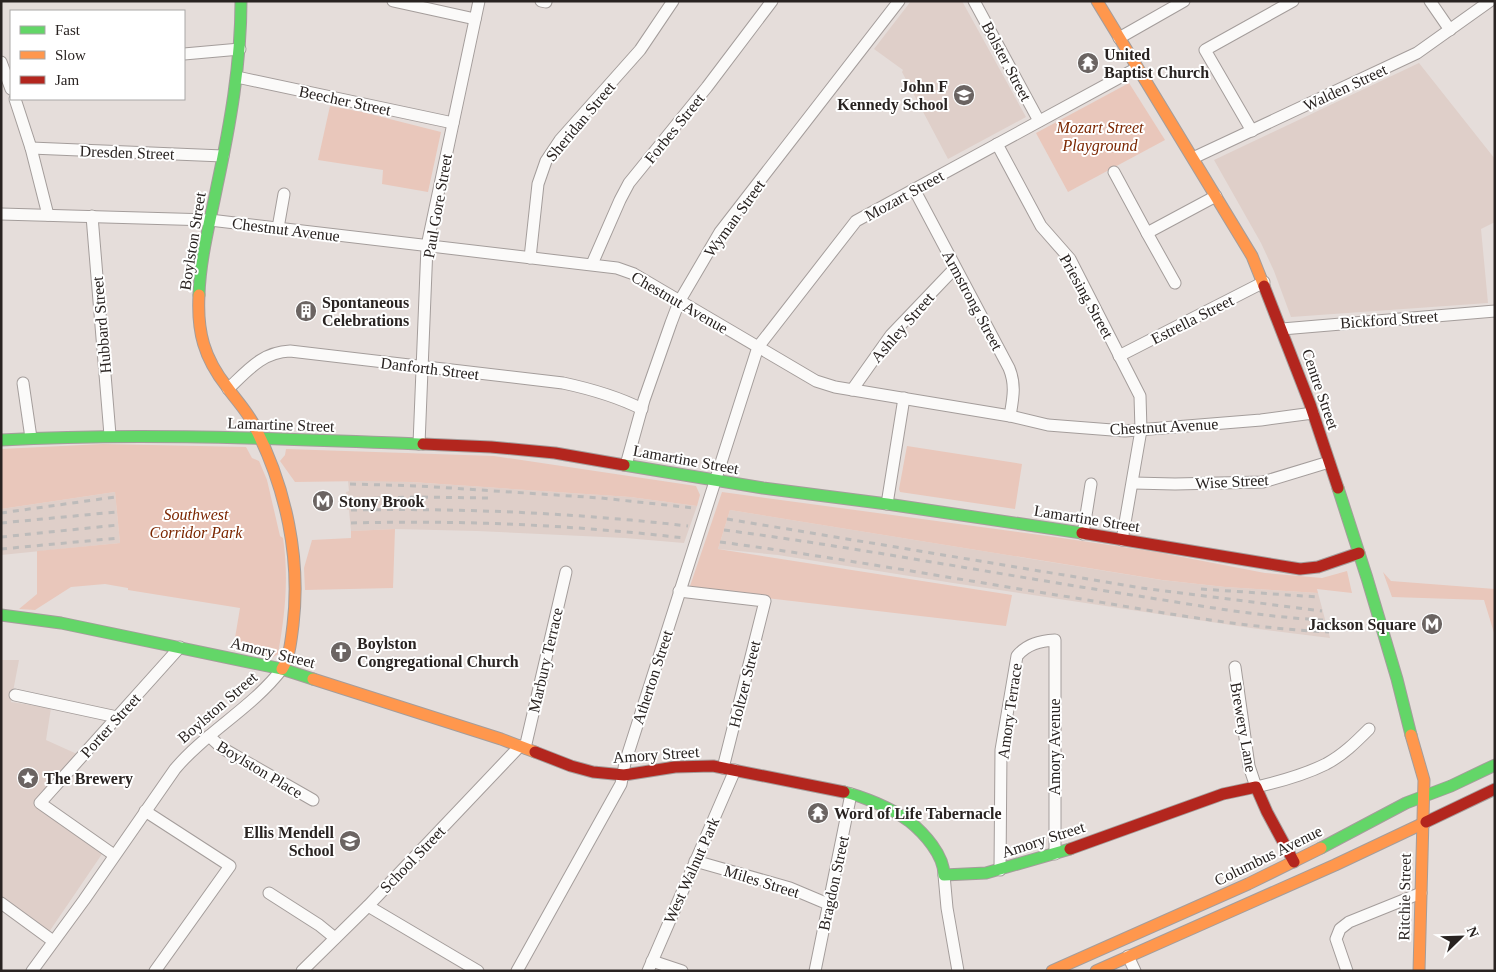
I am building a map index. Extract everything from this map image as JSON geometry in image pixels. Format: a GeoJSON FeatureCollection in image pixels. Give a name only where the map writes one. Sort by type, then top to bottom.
{"type":"FeatureCollection","features":[{"type":"Feature","properties":{"kind":"street","name":"Boylston Street"},"geometry":{"type":"LineString","coordinates":[[32,971],[175,769],[209,736],[268,685],[282,669],[288,658],[296,587],[294,546],[284,499],[249,417],[211,364],[204,350],[199,324],[201,273],[237,77],[242,26],[241,1]]}},
{"type":"Feature","properties":{"kind":"street"},"geometry":{"type":"LineString","coordinates":[[393,1],[475,19]]}},
{"type":"Feature","properties":{"kind":"street","name":"Paul Gore Street"},"geometry":{"type":"LineString","coordinates":[[419,444],[428,246],[479,1]]}},
{"type":"Feature","properties":{"kind":"street","name":"Sheridan Street"},"geometry":{"type":"LineString","coordinates":[[530,258],[538,184],[546,161],[560,140],[640,50],[672,1]]}},
{"type":"Feature","properties":{"kind":"street","name":"Forbes Street"},"geometry":{"type":"LineString","coordinates":[[592,264],[626,188],[699,97],[772,1]]}},
{"type":"Feature","properties":{"kind":"street","name":"Wyman Street"},"geometry":{"type":"LineString","coordinates":[[626,465],[642,409],[680,302],[720,232],[899,1]]}},
{"type":"Feature","properties":{"kind":"street","name":"Bolster Street"},"geometry":{"type":"LineString","coordinates":[[974,1],[1039,121]]}},
{"type":"Feature","properties":{"kind":"street","name":"Centre Street"},"geometry":{"type":"LineString","coordinates":[[1097,1],[1248,249],[1264,282],[1313,413],[1359,553],[1397,679],[1424,780],[1423,824]]}},
{"type":"Feature","properties":{"kind":"street"},"geometry":{"type":"LineString","coordinates":[[1119,38],[1184,1]]}},
{"type":"Feature","properties":{"kind":"street"},"geometry":{"type":"LineString","coordinates":[[1252,131],[1205,50],[1292,1]]}},
{"type":"Feature","properties":{"kind":"street"},"geometry":{"type":"LineString","coordinates":[[1430,1],[1450,30]]}},
{"type":"Feature","properties":{"kind":"street","name":"Walden Street"},"geometry":{"type":"LineString","coordinates":[[1193,158],[1413,55],[1490,1]]}},
{"type":"Feature","properties":{"kind":"street"},"geometry":{"type":"LineString","coordinates":[[185,54],[240,49]]}},
{"type":"Feature","properties":{"kind":"street"},"geometry":{"type":"LineString","coordinates":[[6,67],[10,84]]}},
{"type":"Feature","properties":{"kind":"street","name":"Mozart Street"},"geometry":{"type":"LineString","coordinates":[[714,480],[758,347],[856,221],[1137,68]]}},
{"type":"Feature","properties":{"kind":"street","name":"Beecher Street"},"geometry":{"type":"LineString","coordinates":[[237,77],[453,124]]}},
{"type":"Feature","properties":{"kind":"street"},"geometry":{"type":"LineString","coordinates":[[15,100],[31,148],[48,215]]}},
{"type":"Feature","properties":{"kind":"street","name":"Priesing Street"},"geometry":{"type":"LineString","coordinates":[[997,144],[1041,226],[1070,259],[1140,396],[1141,430],[1122,540]]}},
{"type":"Feature","properties":{"kind":"street","name":"Dresden Street"},"geometry":{"type":"LineString","coordinates":[[31,148],[223,156]]}},
{"type":"Feature","properties":{"kind":"street"},"geometry":{"type":"LineString","coordinates":[[1114,172],[1175,282]]}},
{"type":"Feature","properties":{"kind":"street","name":"Armstrong Street"},"geometry":{"type":"LineString","coordinates":[[914,189],[1014,378],[1010,416]]}},
{"type":"Feature","properties":{"kind":"street"},"geometry":{"type":"LineString","coordinates":[[278,228],[284,194]]}},
{"type":"Feature","properties":{"kind":"street"},"geometry":{"type":"LineString","coordinates":[[1147,233],[1216,196]]}},
{"type":"Feature","properties":{"kind":"street","name":"Chestnut Avenue"},"geometry":{"type":"LineString","coordinates":[[1,214],[210,220],[592,264],[629,271],[816,381],[852,390],[1010,416],[1048,425],[1125,431],[1262,420],[1313,413]]}},
{"type":"Feature","properties":{"kind":"street","name":"Hubbard Street"},"geometry":{"type":"LineString","coordinates":[[92,216],[110,435]]}},
{"type":"Feature","properties":{"kind":"street","name":"Ashley Street"},"geometry":{"type":"LineString","coordinates":[[852,390],[891,335],[955,268]]}},
{"type":"Feature","properties":{"kind":"street","name":"Estrella Street"},"geometry":{"type":"LineString","coordinates":[[1119,356],[1264,282]]}},
{"type":"Feature","properties":{"kind":"street","name":"Bickford Street"},"geometry":{"type":"LineString","coordinates":[[1282,329],[1495,311]]}},
{"type":"Feature","properties":{"kind":"street","name":"Danforth Street"},"geometry":{"type":"LineString","coordinates":[[228,389],[261,359],[272,353],[284,351],[563,383],[598,390],[623,399],[642,409]]}},
{"type":"Feature","properties":{"kind":"street"},"geometry":{"type":"LineString","coordinates":[[23,383],[31,438]]}},
{"type":"Feature","properties":{"kind":"street"},"geometry":{"type":"LineString","coordinates":[[887,504],[904,398]]}},
{"type":"Feature","properties":{"kind":"street","name":"Lamartine Street"},"geometry":{"type":"LineString","coordinates":[[1,440],[110,435],[419,444],[521,449],[763,488],[887,504],[1305,569],[1318,567],[1359,553]]}},
{"type":"Feature","properties":{"kind":"street","name":"Wise Street"},"geometry":{"type":"LineString","coordinates":[[1133,483],[1263,482],[1329,462]]}},
{"type":"Feature","properties":{"kind":"street","name":"Atherton Street"},"geometry":{"type":"LineString","coordinates":[[517,971],[621,784],[625,763],[714,480]]}},
{"type":"Feature","properties":{"kind":"street"},"geometry":{"type":"LineString","coordinates":[[1083,534],[1091,484]]}},
{"type":"Feature","properties":{"kind":"street","name":"Marbury Terrace"},"geometry":{"type":"LineString","coordinates":[[523,747],[566,572]]}},
{"type":"Feature","properties":{"kind":"street","name":"Holtzer Street"},"geometry":{"type":"LineString","coordinates":[[679,591],[765,601],[729,769]]}},
{"type":"Feature","properties":{"kind":"street","name":"Amory Street"},"geometry":{"type":"LineString","coordinates":[[1,615],[50,620],[282,669],[523,747],[579,768],[624,775],[676,767],[697,766],[729,769],[851,794],[886,808],[908,820],[924,834],[940,857],[944,866],[944,875],[986,873],[1000,870],[1055,854],[1195,803],[1256,786]]}},
{"type":"Feature","properties":{"kind":"street","name":"Amory Terrace"},"geometry":{"type":"LineString","coordinates":[[1000,870],[1001,750],[1017,656],[1022,649],[1031,645],[1044,640],[1055,640]]}},
{"type":"Feature","properties":{"kind":"street","name":"Amory Avenue"},"geometry":{"type":"LineString","coordinates":[[1055,640],[1055,854]]}},
{"type":"Feature","properties":{"kind":"street","name":"Porter Street"},"geometry":{"type":"LineString","coordinates":[[114,855],[40,803],[180,647]]}},
{"type":"Feature","properties":{"kind":"street","name":"Brewery Lane"},"geometry":{"type":"LineString","coordinates":[[1234,667],[1249,766],[1256,786]]}},
{"type":"Feature","properties":{"kind":"street"},"geometry":{"type":"LineString","coordinates":[[14,695],[117,717]]}},
{"type":"Feature","properties":{"kind":"street"},"geometry":{"type":"LineString","coordinates":[[1294,862],[1267,812],[1256,786],[1275,783],[1326,764],[1350,747],[1369,729]]}},
{"type":"Feature","properties":{"kind":"street","name":"Boylston Place"},"geometry":{"type":"LineString","coordinates":[[209,736],[222,748],[313,800]]}},
{"type":"Feature","properties":{"kind":"street","name":"School Street"},"geometry":{"type":"LineString","coordinates":[[302,971],[523,747]]}},
{"type":"Feature","properties":{"kind":"street","name":"Columbus Avenue"},"geometry":{"type":"LineString","coordinates":[[1052,971],[1248,884],[1394,809],[1451,786],[1495,765]]}},
{"type":"Feature","properties":{"kind":"street","name":"West Walnut Park"},"geometry":{"type":"LineString","coordinates":[[650,966],[695,861],[729,769]]}},
{"type":"Feature","properties":{"kind":"street"},"geometry":{"type":"LineString","coordinates":[[1096,971],[1209,919],[1240,908],[1495,789]]}},
{"type":"Feature","properties":{"kind":"street","name":"Bragdon Street"},"geometry":{"type":"LineString","coordinates":[[815,971],[851,794]]}},
{"type":"Feature","properties":{"kind":"street"},"geometry":{"type":"LineString","coordinates":[[145,811],[230,866],[155,971]]}},
{"type":"Feature","properties":{"kind":"street","name":"Ritchie Street"},"geometry":{"type":"LineString","coordinates":[[1419,971],[1423,824]]}},
{"type":"Feature","properties":{"kind":"street","name":"Miles Street"},"geometry":{"type":"LineString","coordinates":[[695,861],[790,888],[828,904]]}},
{"type":"Feature","properties":{"kind":"street"},"geometry":{"type":"LineString","coordinates":[[944,875],[947,908],[958,971]]}},
{"type":"Feature","properties":{"kind":"street"},"geometry":{"type":"LineString","coordinates":[[269,892],[319,925],[335,938]]}},
{"type":"Feature","properties":{"kind":"street"},"geometry":{"type":"LineString","coordinates":[[1347,971],[1336,939],[1340,929],[1349,922],[1421,893]]}},
{"type":"Feature","properties":{"kind":"street"},"geometry":{"type":"LineString","coordinates":[[1,904],[53,941]]}},
{"type":"Feature","properties":{"kind":"street"},"geometry":{"type":"LineString","coordinates":[[368,906],[478,971]]}},
{"type":"Feature","properties":{"kind":"street"},"geometry":{"type":"LineString","coordinates":[[1128,956],[1135,971]]}},
{"type":"Feature","properties":{"kind":"street"},"geometry":{"type":"LineString","coordinates":[[650,966],[682,971]]}},
{"type":"Feature","properties":{"kind":"shaded area","name":"John F Kennedy School"},"geometry":{"type":"Polygon","coordinates":[[[911,1],[962,1],[1026,117],[948,159],[902,72],[903,70],[874,49],[911,1]]]}},
{"type":"Feature","properties":{"kind":"shaded area"},"geometry":{"type":"Polygon","coordinates":[[[1419,63],[1495,159],[1495,222],[1481,229],[1488,303],[1291,317],[1274,271],[1261,243],[1214,160],[1419,63]]]}},
{"type":"Feature","properties":{"kind":"shaded area"},"geometry":{"type":"Polygon","coordinates":[[[348,481],[395,481],[630,497],[697,506],[684,543],[625,538],[477,531],[395,529],[351,531],[349,510],[347,510],[346,492],[349,491],[348,481]]]}},
{"type":"Feature","properties":{"kind":"shaded area"},"geometry":{"type":"Polygon","coordinates":[[[115,492],[120,543],[1,555],[1,509],[115,492]]]}},
{"type":"Feature","properties":{"kind":"shaded area"},"geometry":{"type":"Polygon","coordinates":[[[730,510],[1161,580],[1225,587],[1318,593],[1330,638],[1251,628],[778,555],[718,549],[730,510]]]}},
{"type":"Feature","properties":{"kind":"shaded area","name":"The Brewery"},"geometry":{"type":"Polygon","coordinates":[[[1,660],[19,660],[11,702],[51,708],[46,740],[77,754],[34,803],[102,854],[49,932],[1,897],[1,660]]]}},
{"type":"Feature","properties":{"kind":"green space","name":"Mozart Street Playground"},"geometry":{"type":"Polygon","coordinates":[[[1129,83],[1165,140],[1068,192],[1036,133],[1129,83]]]}},
{"type":"Feature","properties":{"kind":"green space"},"geometry":{"type":"Polygon","coordinates":[[[330,106],[441,132],[428,192],[382,184],[383,170],[318,160],[330,106]]]}},
{"type":"Feature","properties":{"kind":"green space","name":"Southwest Corridor Park"},"geometry":{"type":"Polygon","coordinates":[[[103,444],[246,447],[252,458],[259,461],[267,480],[280,536],[283,538],[285,553],[283,625],[278,654],[272,658],[233,650],[240,608],[128,590],[128,588],[105,584],[71,587],[35,610],[19,609],[37,594],[37,551],[120,543],[115,492],[1,509],[1,449],[103,444]]]}},
{"type":"Feature","properties":{"kind":"green space"},"geometry":{"type":"Polygon","coordinates":[[[907,446],[1022,464],[1015,509],[900,492],[907,446]]]}},
{"type":"Feature","properties":{"kind":"green space"},"geometry":{"type":"Polygon","coordinates":[[[286,449],[494,456],[696,486],[700,495],[697,506],[630,497],[411,482],[295,482],[280,461],[285,455],[286,449]]]}},
{"type":"Feature","properties":{"kind":"green space"},"geometry":{"type":"Polygon","coordinates":[[[722,492],[1156,552],[1265,573],[1322,578],[1347,571],[1352,593],[1317,589],[1318,593],[1225,587],[1162,580],[730,510],[718,549],[1012,595],[1006,626],[689,589],[722,492]]]}},
{"type":"Feature","properties":{"kind":"green space"},"geometry":{"type":"Polygon","coordinates":[[[395,529],[393,588],[305,590],[304,568],[312,540],[351,538],[351,531],[395,529]]]}},
{"type":"Feature","properties":{"kind":"green space"},"geometry":{"type":"Polygon","coordinates":[[[1383,572],[1391,581],[1495,589],[1495,636],[1484,600],[1392,597],[1383,572]]]}},
{"type":"Feature","properties":{"kind":"railway"},"geometry":{"type":"LineString","coordinates":[[350,484],[420,486],[601,498],[694,508]]}},
{"type":"Feature","properties":{"kind":"railway"},"geometry":{"type":"LineString","coordinates":[[1,513],[115,497]]}},
{"type":"Feature","properties":{"kind":"railway"},"geometry":{"type":"LineString","coordinates":[[350,499],[415,497],[490,498]]}},
{"type":"Feature","properties":{"kind":"railway"},"geometry":{"type":"LineString","coordinates":[[351,510],[520,512],[688,526]]}},
{"type":"Feature","properties":{"kind":"railway"},"geometry":{"type":"LineString","coordinates":[[1,523],[116,512]]}},
{"type":"Feature","properties":{"kind":"railway"},"geometry":{"type":"LineString","coordinates":[[727,519],[1142,588],[1322,611]]}},
{"type":"Feature","properties":{"kind":"railway"},"geometry":{"type":"LineString","coordinates":[[351,523],[518,524],[684,538]]}},
{"type":"Feature","properties":{"kind":"railway"},"geometry":{"type":"LineString","coordinates":[[1,537],[118,525]]}},
{"type":"Feature","properties":{"kind":"railway"},"geometry":{"type":"LineString","coordinates":[[724,530],[1228,610],[1324,620]]}},
{"type":"Feature","properties":{"kind":"railway"},"geometry":{"type":"LineString","coordinates":[[1,549],[119,538]]}},
{"type":"Feature","properties":{"kind":"railway"},"geometry":{"type":"LineString","coordinates":[[720,542],[856,562],[1205,619],[1329,632]]}},
{"type":"Feature","properties":{"kind":"railway"},"geometry":{"type":"LineString","coordinates":[[1201,589],[1318,597]]}},
{"type":"Feature","properties":{"kind":"traffic: fast"},"geometry":{"type":"LineString","coordinates":[[199,295],[203,254],[234,94],[241,25],[241,1]]}},
{"type":"Feature","properties":{"kind":"traffic: fast"},"geometry":{"type":"LineString","coordinates":[[1,440],[159,436],[423,444]]}},
{"type":"Feature","properties":{"kind":"traffic: fast"},"geometry":{"type":"LineString","coordinates":[[624,465],[763,488],[1082,533]]}},
{"type":"Feature","properties":{"kind":"traffic: fast"},"geometry":{"type":"LineString","coordinates":[[1338,488],[1397,679],[1411,735]]}},
{"type":"Feature","properties":{"kind":"traffic: fast"},"geometry":{"type":"LineString","coordinates":[[1,615],[61,623],[282,669],[313,679]]}},
{"type":"Feature","properties":{"kind":"traffic: fast"},"geometry":{"type":"LineString","coordinates":[[1321,848],[1406,803],[1451,786],[1495,765]]}},
{"type":"Feature","properties":{"kind":"traffic: fast"},"geometry":{"type":"LineString","coordinates":[[844,792],[895,812],[909,821],[927,838],[937,852],[944,875],[986,873],[1070,849]]}},
{"type":"Feature","properties":{"kind":"traffic: slow"},"geometry":{"type":"LineString","coordinates":[[1097,1],[1252,256],[1264,286]]}},
{"type":"Feature","properties":{"kind":"traffic: slow"},"geometry":{"type":"LineString","coordinates":[[199,295],[199,321],[208,355],[219,376],[255,427],[275,474],[289,524],[295,574],[295,600],[290,648],[282,669]]}},
{"type":"Feature","properties":{"kind":"traffic: slow"},"geometry":{"type":"LineString","coordinates":[[313,679],[501,739],[535,752]]}},
{"type":"Feature","properties":{"kind":"traffic: slow"},"geometry":{"type":"LineString","coordinates":[[1411,735],[1424,780],[1419,971]]}},
{"type":"Feature","properties":{"kind":"traffic: slow"},"geometry":{"type":"LineString","coordinates":[[1096,971],[1335,865],[1426,822]]}},
{"type":"Feature","properties":{"kind":"traffic: slow"},"geometry":{"type":"LineString","coordinates":[[1052,971],[1248,884],[1321,848]]}},
{"type":"Feature","properties":{"kind":"traffic: jam"},"geometry":{"type":"LineString","coordinates":[[1264,286],[1310,404],[1338,488]]}},
{"type":"Feature","properties":{"kind":"traffic: jam"},"geometry":{"type":"LineString","coordinates":[[423,444],[491,447],[555,453],[624,465]]}},
{"type":"Feature","properties":{"kind":"traffic: jam"},"geometry":{"type":"LineString","coordinates":[[1082,533],[1300,569],[1318,567],[1359,553]]}},
{"type":"Feature","properties":{"kind":"traffic: jam"},"geometry":{"type":"LineString","coordinates":[[535,752],[593,772],[624,775],[675,767],[713,766],[844,792]]}},
{"type":"Feature","properties":{"kind":"traffic: jam"},"geometry":{"type":"LineString","coordinates":[[1070,849],[1223,794],[1256,787],[1294,862]]}},
{"type":"Feature","properties":{"kind":"traffic: jam"},"geometry":{"type":"LineString","coordinates":[[1426,822],[1495,789]]}},
{"type":"Feature","properties":{"kind":"place","name":"United Baptist Church"},"geometry":{"type":"Point","coordinates":[1088,63]}},
{"type":"Feature","properties":{"kind":"place","name":"John F Kennedy School"},"geometry":{"type":"Point","coordinates":[964,95]}},
{"type":"Feature","properties":{"kind":"place","name":"Spontaneous Celebrations"},"geometry":{"type":"Point","coordinates":[306,311]}},
{"type":"Feature","properties":{"kind":"place","name":"Stony Brook"},"geometry":{"type":"Point","coordinates":[323,501]}},
{"type":"Feature","properties":{"kind":"place","name":"Jackson Square"},"geometry":{"type":"Point","coordinates":[1432,624]}},
{"type":"Feature","properties":{"kind":"place","name":"Boylston Congregational Church"},"geometry":{"type":"Point","coordinates":[341,652]}},
{"type":"Feature","properties":{"kind":"place","name":"The Brewery"},"geometry":{"type":"Point","coordinates":[28,778]}},
{"type":"Feature","properties":{"kind":"place","name":"Word of Life Tabernacle"},"geometry":{"type":"Point","coordinates":[818,813]}},
{"type":"Feature","properties":{"kind":"place","name":"Ellis Mendell School"},"geometry":{"type":"Point","coordinates":[350,841]}}]}
